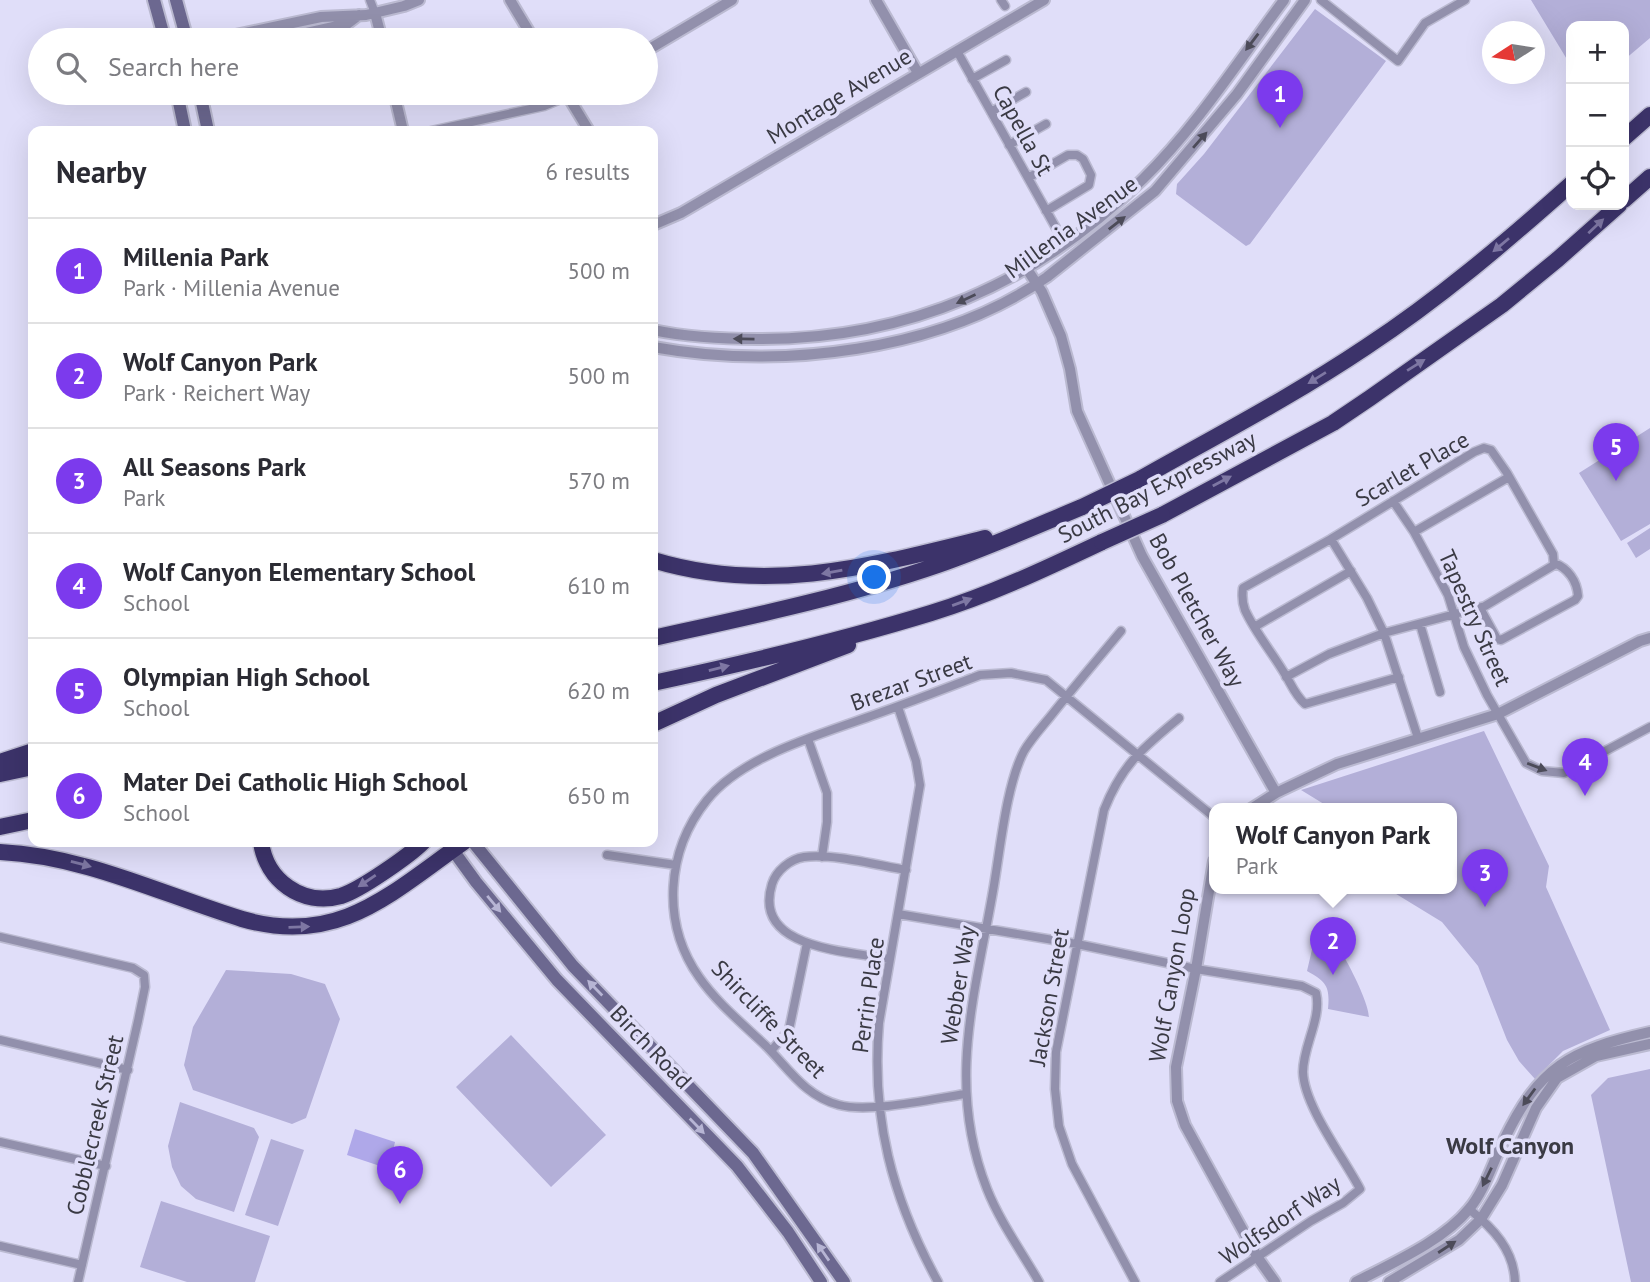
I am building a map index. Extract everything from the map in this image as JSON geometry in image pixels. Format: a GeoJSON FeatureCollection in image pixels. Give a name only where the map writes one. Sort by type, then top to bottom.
{"type":"FeatureCollection","features":[{"type":"Feature","properties":{"kind":"highway"},"geometry":{"type":"LineString","coordinates":[[1629,134],[1650,115]]}},
{"type":"Feature","properties":{"kind":"highway"},"geometry":{"type":"LineString","coordinates":[[1629,196],[1650,177]]}},
{"type":"Feature","properties":{"kind":"highway","name":"South Bay Expressway"},"geometry":{"type":"LineString","coordinates":[[658,637],[774,612],[911,573],[1042,524],[1140,479],[1279,401],[1368,346],[1467,273],[1566,188]]}},
{"type":"Feature","properties":{"kind":"highway","name":"South Bay Expressway"},"geometry":{"type":"LineString","coordinates":[[658,682],[798,649],[931,613],[1035,573],[1162,515],[1333,423],[1370,398],[1502,305],[1613,210]]}},
{"type":"Feature","properties":{"kind":"highway"},"geometry":{"type":"LineString","coordinates":[[658,562],[734,576],[772,578],[811,575],[882,563],[1042,524]]}},
{"type":"Feature","properties":{"kind":"highway"},"geometry":{"type":"LineString","coordinates":[[658,722],[729,690],[931,613]]}},
{"type":"Feature","properties":{"kind":"highway"},"geometry":{"type":"LineString","coordinates":[[0,762],[28,753]]}},
{"type":"Feature","properties":{"kind":"highway"},"geometry":{"type":"LineString","coordinates":[[0,774],[28,768]]}},
{"type":"Feature","properties":{"kind":"highway"},"geometry":{"type":"LineString","coordinates":[[0,828],[28,821]]}},
{"type":"Feature","properties":{"kind":"highway"},"geometry":{"type":"LineString","coordinates":[[262,847],[268,866],[282,884],[301,895],[322,898],[336,897],[353,891],[416,847]]}},
{"type":"Feature","properties":{"kind":"highway"},"geometry":{"type":"LineString","coordinates":[[0,852],[44,856],[78,863],[242,919],[269,926],[292,928],[325,925],[363,911],[451,847]]}},
{"type":"Feature","properties":{"kind":"main road"},"geometry":{"type":"LineString","coordinates":[[154,0],[162,28]]}},
{"type":"Feature","properties":{"kind":"main road"},"geometry":{"type":"LineString","coordinates":[[176,0],[184,28]]}},
{"type":"Feature","properties":{"kind":"main road"},"geometry":{"type":"LineString","coordinates":[[180,105],[184,126]]}},
{"type":"Feature","properties":{"kind":"main road"},"geometry":{"type":"LineString","coordinates":[[203,105],[207,126]]}},
{"type":"Feature","properties":{"kind":"main road","name":"Birch Road"},"geometry":{"type":"LineString","coordinates":[[457,847],[557,980],[737,1166],[788,1232],[821,1282]]}},
{"type":"Feature","properties":{"kind":"main road","name":"Birch Road"},"geometry":{"type":"LineString","coordinates":[[477,847],[573,966],[753,1153],[844,1282]]}},
{"type":"Feature","properties":{"kind":"street"},"geometry":{"type":"LineString","coordinates":[[370,0],[379,28]]}},
{"type":"Feature","properties":{"kind":"street"},"geometry":{"type":"LineString","coordinates":[[271,28],[321,18],[375,13],[419,0]]}},
{"type":"Feature","properties":{"kind":"street"},"geometry":{"type":"LineString","coordinates":[[510,0],[527,28]]}},
{"type":"Feature","properties":{"kind":"street"},"geometry":{"type":"LineString","coordinates":[[658,44],[732,0]]}},
{"type":"Feature","properties":{"kind":"street"},"geometry":{"type":"LineString","coordinates":[[876,0],[918,73]]}},
{"type":"Feature","properties":{"kind":"street","name":"Montage Avenue"},"geometry":{"type":"LineString","coordinates":[[658,223],[681,213],[1044,0]]}},
{"type":"Feature","properties":{"kind":"street","name":"Millenia Avenue"},"geometry":{"type":"LineString","coordinates":[[658,331],[704,337],[756,339],[850,333],[893,324],[938,310],[1027,269],[1079,233],[1142,179],[1196,117],[1284,0]]}},
{"type":"Feature","properties":{"kind":"street","name":"Millenia Avenue"},"geometry":{"type":"LineString","coordinates":[[658,348],[756,356],[852,349],[905,340],[963,321],[1038,284],[1155,191],[1237,94],[1305,0]]}},
{"type":"Feature","properties":{"kind":"street"},"geometry":{"type":"LineString","coordinates":[[1321,0],[1398,61],[1425,23],[1465,0]]}},
{"type":"Feature","properties":{"kind":"street"},"geometry":{"type":"LineString","coordinates":[[329,28],[347,24],[359,15]]}},
{"type":"Feature","properties":{"kind":"street","name":"Capella St"},"geometry":{"type":"LineString","coordinates":[[957,51],[1056,228]]}},
{"type":"Feature","properties":{"kind":"street"},"geometry":{"type":"LineString","coordinates":[[972,79],[1006,60]]}},
{"type":"Feature","properties":{"kind":"street"},"geometry":{"type":"LineString","coordinates":[[991,112],[1026,92]]}},
{"type":"Feature","properties":{"kind":"street"},"geometry":{"type":"LineString","coordinates":[[397,105],[402,126]]}},
{"type":"Feature","properties":{"kind":"street"},"geometry":{"type":"LineString","coordinates":[[453,126],[546,105]]}},
{"type":"Feature","properties":{"kind":"street"},"geometry":{"type":"LineString","coordinates":[[575,105],[586,126]]}},
{"type":"Feature","properties":{"kind":"street"},"geometry":{"type":"LineString","coordinates":[[1009,145],[1046,124]]}},
{"type":"Feature","properties":{"kind":"street"},"geometry":{"type":"LineString","coordinates":[[1028,178],[1070,155],[1081,157],[1087,166],[1092,179],[1088,187],[1046,211]]}},
{"type":"Feature","properties":{"kind":"street"},"geometry":{"type":"LineString","coordinates":[[1142,179],[1155,191]]}},
{"type":"Feature","properties":{"kind":"street","name":"Bob Pletcher Way"},"geometry":{"type":"LineString","coordinates":[[1027,269],[1038,284],[1061,335],[1077,411],[1142,555],[1276,793]]}},
{"type":"Feature","properties":{"kind":"street"},"geometry":{"type":"LineString","coordinates":[[850,333],[852,349]]}},
{"type":"Feature","properties":{"kind":"street","name":"Scarlet Place"},"geometry":{"type":"LineString","coordinates":[[1399,677],[1304,704],[1268,651],[1245,610],[1243,588],[1484,448],[1491,450],[1498,457],[1553,554],[1554,563],[1565,567],[1577,587],[1578,596],[1502,640],[1497,639],[1480,608]]}},
{"type":"Feature","properties":{"kind":"street"},"geometry":{"type":"LineString","coordinates":[[1414,532],[1509,478]]}},
{"type":"Feature","properties":{"kind":"street","name":"Tapestry Street"},"geometry":{"type":"LineString","coordinates":[[1393,501],[1414,532],[1448,595],[1464,647],[1526,763],[1542,771],[1564,772],[1650,727]]}},
{"type":"Feature","properties":{"kind":"street"},"geometry":{"type":"LineString","coordinates":[[1331,538],[1384,633],[1418,738]]}},
{"type":"Feature","properties":{"kind":"street"},"geometry":{"type":"LineString","coordinates":[[1286,677],[1329,654],[1384,633],[1480,608],[1554,563]]}},
{"type":"Feature","properties":{"kind":"street"},"geometry":{"type":"LineString","coordinates":[[1256,626],[1351,571]]}},
{"type":"Feature","properties":{"kind":"street"},"geometry":{"type":"LineString","coordinates":[[1420,624],[1440,692]]}},
{"type":"Feature","properties":{"kind":"street","name":"Webber Way"},"geometry":{"type":"LineString","coordinates":[[1039,1282],[987,1188],[965,1094],[968,1027],[1019,764],[1027,747],[1066,696],[1121,631]]}},
{"type":"Feature","properties":{"kind":"street"},"geometry":{"type":"LineString","coordinates":[[1260,803],[1337,764],[1498,715],[1650,638]]}},
{"type":"Feature","properties":{"kind":"street","name":"Brezar Street"},"geometry":{"type":"LineString","coordinates":[[676,865],[690,825],[715,791],[739,771],[808,739],[980,675],[1011,673],[1046,680],[1209,813]]}},
{"type":"Feature","properties":{"kind":"street","name":"Perrin Place"},"geometry":{"type":"LineString","coordinates":[[898,707],[916,761],[920,785],[889,959],[877,1046],[879,1105],[886,1150],[900,1203],[938,1282]]}},
{"type":"Feature","properties":{"kind":"street","name":"Jackson Street"},"geometry":{"type":"LineString","coordinates":[[1135,1282],[1072,1164],[1059,1126],[1055,1058],[1104,810],[1118,778],[1137,753],[1179,718]]}},
{"type":"Feature","properties":{"kind":"street"},"geometry":{"type":"LineString","coordinates":[[808,739],[827,793],[827,822],[822,857]]}},
{"type":"Feature","properties":{"kind":"street"},"geometry":{"type":"LineString","coordinates":[[607,855],[676,865]]}},
{"type":"Feature","properties":{"kind":"street"},"geometry":{"type":"LineString","coordinates":[[889,959],[807,943],[777,927],[770,909],[769,896],[773,880],[792,860],[822,857],[906,870]]}},
{"type":"Feature","properties":{"kind":"street","name":"Shircliffe Street"},"geometry":{"type":"LineString","coordinates":[[676,865],[672,906],[677,932],[690,964],[709,990],[771,1051],[795,1079],[822,1099],[856,1108],[965,1094]]}},
{"type":"Feature","properties":{"kind":"street","name":"Wolf Canyon Loop"},"geometry":{"type":"LineString","coordinates":[[1209,891],[1176,1067],[1177,1101],[1185,1125],[1258,1258],[1275,1282]]}},
{"type":"Feature","properties":{"kind":"street"},"geometry":{"type":"LineString","coordinates":[[898,914],[1077,944],[1196,969]]}},
{"type":"Feature","properties":{"kind":"street","name":"Cobblecreek Street"},"geometry":{"type":"LineString","coordinates":[[0,937],[133,968],[144,975],[145,987],[128,1070],[78,1282]]}},
{"type":"Feature","properties":{"kind":"street"},"geometry":{"type":"LineString","coordinates":[[771,1051],[789,1030],[807,943]]}},
{"type":"Feature","properties":{"kind":"street","name":"Wolfsdorf Way"},"geometry":{"type":"LineString","coordinates":[[1196,969],[1308,988],[1315,993],[1318,1004],[1305,1049],[1303,1074],[1308,1096],[1360,1189],[1343,1203],[1311,1221],[1220,1282]]}},
{"type":"Feature","properties":{"kind":"street"},"geometry":{"type":"LineString","coordinates":[[1356,1282],[1418,1248],[1450,1227],[1469,1209],[1488,1178],[1502,1143],[1525,1099],[1550,1072],[1568,1059],[1605,1043],[1650,1032]]}},
{"type":"Feature","properties":{"kind":"street"},"geometry":{"type":"LineString","coordinates":[[0,1040],[128,1070]]}},
{"type":"Feature","properties":{"kind":"street"},"geometry":{"type":"LineString","coordinates":[[1389,1282],[1459,1240],[1482,1219],[1502,1185],[1536,1108],[1557,1079],[1596,1056],[1650,1044]]}},
{"type":"Feature","properties":{"kind":"street"},"geometry":{"type":"LineString","coordinates":[[0,1142],[106,1166]]}},
{"type":"Feature","properties":{"kind":"street"},"geometry":{"type":"LineString","coordinates":[[1469,1209],[1502,1241],[1512,1259],[1516,1282]]}},
{"type":"Feature","properties":{"kind":"street"},"geometry":{"type":"LineString","coordinates":[[0,1246],[82,1265]]}},
{"type":"Feature","properties":{"kind":"shaded area"},"geometry":{"type":"Polygon","coordinates":[[[1531,0],[1650,0],[1650,38],[1629,56],[1629,21],[1566,21],[1566,58],[1531,0]]]}},
{"type":"Feature","properties":{"kind":"shaded area"},"geometry":{"type":"Polygon","coordinates":[[[1315,9],[1386,61],[1246,246],[1176,194],[1177,184],[1204,154],[1315,9]]]}},
{"type":"Feature","properties":{"kind":"shaded area"},"geometry":{"type":"Polygon","coordinates":[[[1650,428],[1650,524],[1621,541],[1579,473],[1650,428]]]}},
{"type":"Feature","properties":{"kind":"shaded area"},"geometry":{"type":"Polygon","coordinates":[[[1650,528],[1650,549],[1636,558],[1627,543],[1650,528]]]}},
{"type":"Feature","properties":{"kind":"shaded area"},"geometry":{"type":"Polygon","coordinates":[[[1484,731],[1549,866],[1546,887],[1610,1030],[1563,1051],[1535,1079],[1519,1061],[1507,1040],[1478,966],[1442,922],[1396,894],[1457,894],[1457,803],[1322,803],[1301,790],[1484,731]]]}},
{"type":"Feature","properties":{"kind":"shaded area"},"geometry":{"type":"Polygon","coordinates":[[[1317,928],[1333,939],[1346,960],[1359,986],[1369,1017],[1328,1009],[1326,986],[1307,971],[1317,928]]]}},
{"type":"Feature","properties":{"kind":"shaded area"},"geometry":{"type":"Polygon","coordinates":[[[226,970],[291,974],[325,984],[340,1019],[306,1118],[292,1124],[193,1090],[184,1065],[193,1027],[226,970]]]}},
{"type":"Feature","properties":{"kind":"shaded area"},"geometry":{"type":"Polygon","coordinates":[[[511,1035],[606,1135],[551,1187],[456,1087],[511,1035]]]}},
{"type":"Feature","properties":{"kind":"shaded area"},"geometry":{"type":"Polygon","coordinates":[[[1650,1069],[1650,1282],[1631,1282],[1591,1095],[1608,1078],[1650,1069]]]}},
{"type":"Feature","properties":{"kind":"shaded area"},"geometry":{"type":"Polygon","coordinates":[[[180,1102],[254,1128],[259,1137],[234,1212],[196,1199],[181,1186],[172,1167],[168,1146],[180,1102]]]}},
{"type":"Feature","properties":{"kind":"shaded area"},"geometry":{"type":"Polygon","coordinates":[[[355,1129],[395,1142],[389,1169],[347,1155],[355,1129]]]}},
{"type":"Feature","properties":{"kind":"shaded area"},"geometry":{"type":"Polygon","coordinates":[[[271,1139],[304,1150],[278,1226],[245,1215],[271,1139]]]}},
{"type":"Feature","properties":{"kind":"shaded area"},"geometry":{"type":"Polygon","coordinates":[[[161,1201],[270,1236],[255,1282],[187,1282],[140,1267],[161,1201]]]}},
{"type":"Feature","properties":{"kind":"place","name":"Millenia Park"},"geometry":{"type":"Point","coordinates":[1280,128]}},
{"type":"Feature","properties":{"kind":"place","name":"Olympian High School"},"geometry":{"type":"Point","coordinates":[1616,481]}},
{"type":"Feature","properties":{"kind":"place","name":"Wolf Canyon Elementary School"},"geometry":{"type":"Point","coordinates":[1585,796]}},
{"type":"Feature","properties":{"kind":"place","name":"All Seasons Park"},"geometry":{"type":"Point","coordinates":[1485,907]}},
{"type":"Feature","properties":{"kind":"place","name":"Wolf Canyon Park"},"geometry":{"type":"Point","coordinates":[1333,975]}},
{"type":"Feature","properties":{"kind":"place","name":"Mater Dei Catholic High School"},"geometry":{"type":"Point","coordinates":[400,1204]}},
{"type":"Feature","properties":{"kind":"district","name":"Wolf Canyon"},"geometry":{"type":"Point","coordinates":[1510,1146]}}]}
